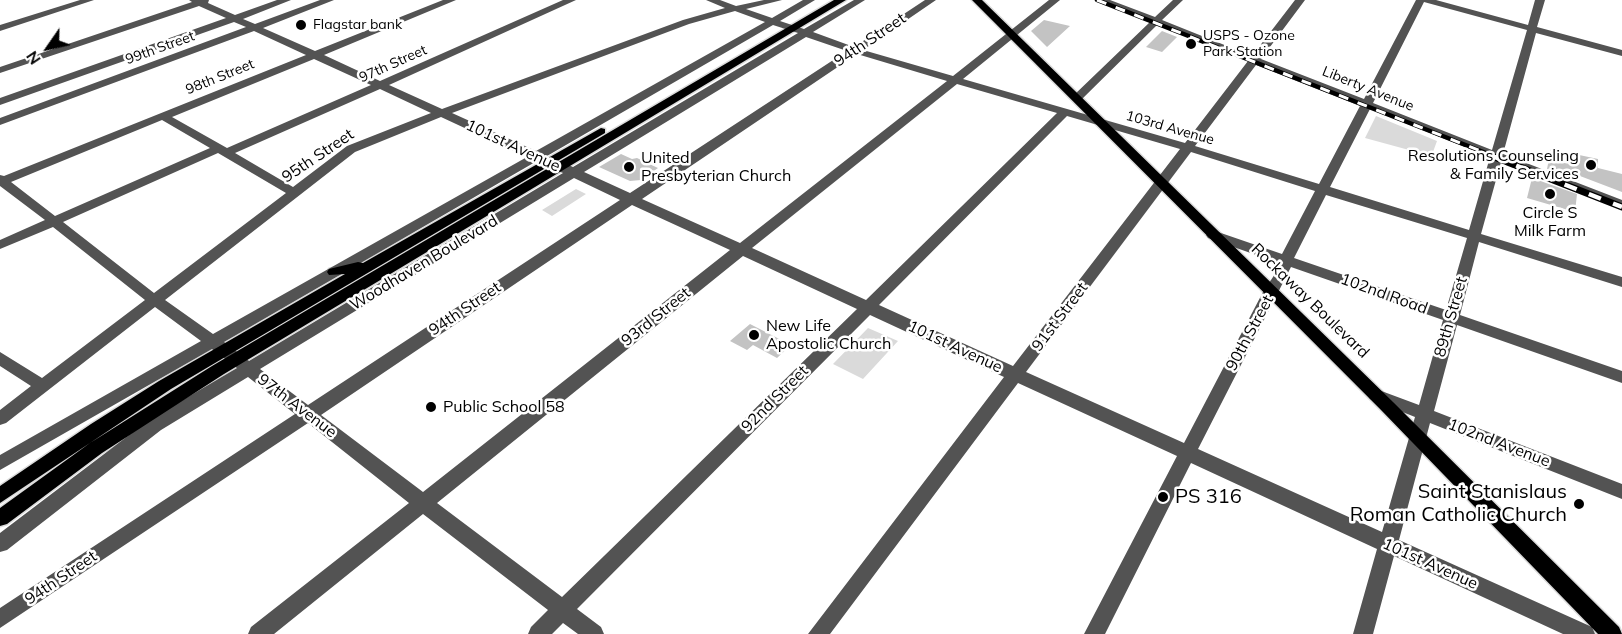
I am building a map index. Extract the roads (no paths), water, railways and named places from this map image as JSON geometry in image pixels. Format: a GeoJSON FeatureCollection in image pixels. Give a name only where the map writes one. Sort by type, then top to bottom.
{"type":"FeatureCollection","features":[{"type":"Feature","properties":{"kind":"main road","name":"Woodhaven Boulevard"},"geometry":{"type":"LineString","coordinates":[[554,165],[596,146],[788,27],[827,0]]}},
{"type":"Feature","properties":{"kind":"main road","name":"Woodhaven Boulevard"},"geometry":{"type":"LineString","coordinates":[[0,518],[230,355],[378,260],[554,165],[788,27],[841,0]]}},
{"type":"Feature","properties":{"kind":"main road","name":"Rockaway Boulevard"},"geometry":{"type":"LineString","coordinates":[[977,0],[1376,395],[1612,634]]}},
{"type":"Feature","properties":{"kind":"main road"},"geometry":{"type":"LineString","coordinates":[[596,146],[639,132]]}},
{"type":"Feature","properties":{"kind":"main road"},"geometry":{"type":"LineString","coordinates":[[334,272],[378,260]]}},
{"type":"Feature","properties":{"kind":"main road","name":"Woodhaven Boulevard"},"geometry":{"type":"LineString","coordinates":[[0,496],[135,404],[230,355]]}},
{"type":"Feature","properties":{"kind":"street"},"geometry":{"type":"LineString","coordinates":[[0,28],[89,0]]}},
{"type":"Feature","properties":{"kind":"street"},"geometry":{"type":"LineString","coordinates":[[0,102],[286,0]]}},
{"type":"Feature","properties":{"kind":"street","name":"99th Street"},"geometry":{"type":"LineString","coordinates":[[0,122],[329,0]]}},
{"type":"Feature","properties":{"kind":"street","name":"98th Street"},"geometry":{"type":"LineString","coordinates":[[1,180],[451,0]]}},
{"type":"Feature","properties":{"kind":"street","name":"97th Street"},"geometry":{"type":"LineString","coordinates":[[0,245],[381,86],[572,0]]}},
{"type":"Feature","properties":{"kind":"street","name":"103rd Avenue"},"geometry":{"type":"LineString","coordinates":[[711,0],[855,51],[1189,148],[1622,282]]}},
{"type":"Feature","properties":{"kind":"street","name":"95th Street"},"geometry":{"type":"LineString","coordinates":[[0,418],[351,149],[686,22],[735,8],[777,0]]}},
{"type":"Feature","properties":{"kind":"street","name":"Woodhaven Boulevard"},"geometry":{"type":"LineString","coordinates":[[788,27],[810,0]]}},
{"type":"Feature","properties":{"kind":"street","name":"Woodhaven Boulevard"},"geometry":{"type":"LineString","coordinates":[[0,544],[155,425],[230,355],[334,272],[554,165],[639,132],[788,27],[860,0]]}},
{"type":"Feature","properties":{"kind":"street","name":"94th Street"},"geometry":{"type":"LineString","coordinates":[[0,619],[931,0]]}},
{"type":"Feature","properties":{"kind":"street","name":"93rd Street"},"geometry":{"type":"LineString","coordinates":[[258,634],[1055,0]]}},
{"type":"Feature","properties":{"kind":"street","name":"Liberty Avenue"},"geometry":{"type":"LineString","coordinates":[[1102,0],[1622,206]]}},
{"type":"Feature","properties":{"kind":"street"},"geometry":{"type":"LineString","coordinates":[[1077,98],[1178,0]]}},
{"type":"Feature","properties":{"kind":"street","name":"91st Street"},"geometry":{"type":"LineString","coordinates":[[818,634],[1300,0]]}},
{"type":"Feature","properties":{"kind":"street","name":"90th Street"},"geometry":{"type":"LineString","coordinates":[[1094,634],[1270,292],[1280,278],[1287,260],[1421,0]]}},
{"type":"Feature","properties":{"kind":"street"},"geometry":{"type":"LineString","coordinates":[[1426,0],[1622,53]]}},
{"type":"Feature","properties":{"kind":"street","name":"89th Street"},"geometry":{"type":"LineString","coordinates":[[1363,634],[1540,0]]}},
{"type":"Feature","properties":{"kind":"street"},"geometry":{"type":"LineString","coordinates":[[0,70],[200,1]]}},
{"type":"Feature","properties":{"kind":"street","name":"101st Avenue"},"geometry":{"type":"LineString","coordinates":[[200,1],[381,86],[1585,634]]}},
{"type":"Feature","properties":{"kind":"street","name":"92nd Street"},"geometry":{"type":"LineString","coordinates":[[538,634],[1064,113]]}},
{"type":"Feature","properties":{"kind":"street"},"geometry":{"type":"LineString","coordinates":[[163,116],[293,192]]}},
{"type":"Feature","properties":{"kind":"street","name":"Woodhaven Boulevard"},"geometry":{"type":"LineString","coordinates":[[0,464],[37,443],[230,355],[554,165]]}},
{"type":"Feature","properties":{"kind":"street","name":"97th Avenue"},"geometry":{"type":"LineString","coordinates":[[1,180],[155,301],[308,414],[594,634]]}},
{"type":"Feature","properties":{"kind":"street","name":"102nd Road"},"geometry":{"type":"LineString","coordinates":[[1213,235],[1622,376]]}},
{"type":"Feature","properties":{"kind":"street"},"geometry":{"type":"LineString","coordinates":[[0,358],[41,385]]}},
{"type":"Feature","properties":{"kind":"street","name":"102nd Avenue"},"geometry":{"type":"LineString","coordinates":[[1376,395],[1622,492]]}},
{"type":"Feature","properties":{"kind":"street","name":"Woodhaven Boulevard"},"geometry":{"type":"LineString","coordinates":[[0,472],[37,443]]}},
{"type":"Feature","properties":{"kind":"railway"},"geometry":{"type":"LineString","coordinates":[[1097,0],[1496,157]]}},
{"type":"Feature","properties":{"kind":"railway"},"geometry":{"type":"LineString","coordinates":[[1492,156],[1622,207]]}},
{"type":"Feature","properties":{"kind":"place","name":"Flagstar bank"},"geometry":{"type":"Point","coordinates":[301,25]}},
{"type":"Feature","properties":{"kind":"place","name":"USPS - Ozone Park Station"},"geometry":{"type":"Point","coordinates":[1191,44]}},
{"type":"Feature","properties":{"kind":"place","name":"Resolutions Counseling & Family Services"},"geometry":{"type":"Point","coordinates":[1591,165]}},
{"type":"Feature","properties":{"kind":"place","name":"United Presbyterian Church"},"geometry":{"type":"Point","coordinates":[629,167]}},
{"type":"Feature","properties":{"kind":"place","name":"Circle S Milk Farm"},"geometry":{"type":"Point","coordinates":[1550,194]}},
{"type":"Feature","properties":{"kind":"place","name":"New Life Apostolic Church"},"geometry":{"type":"Point","coordinates":[754,335]}},
{"type":"Feature","properties":{"kind":"place","name":"Public School 58"},"geometry":{"type":"Point","coordinates":[431,407]}},
{"type":"Feature","properties":{"kind":"place","name":"PS 316"},"geometry":{"type":"Point","coordinates":[1163,497]}},
{"type":"Feature","properties":{"kind":"place","name":"Saint Stanislaus Roman Catholic Church"},"geometry":{"type":"Point","coordinates":[1579,504]}}]}
